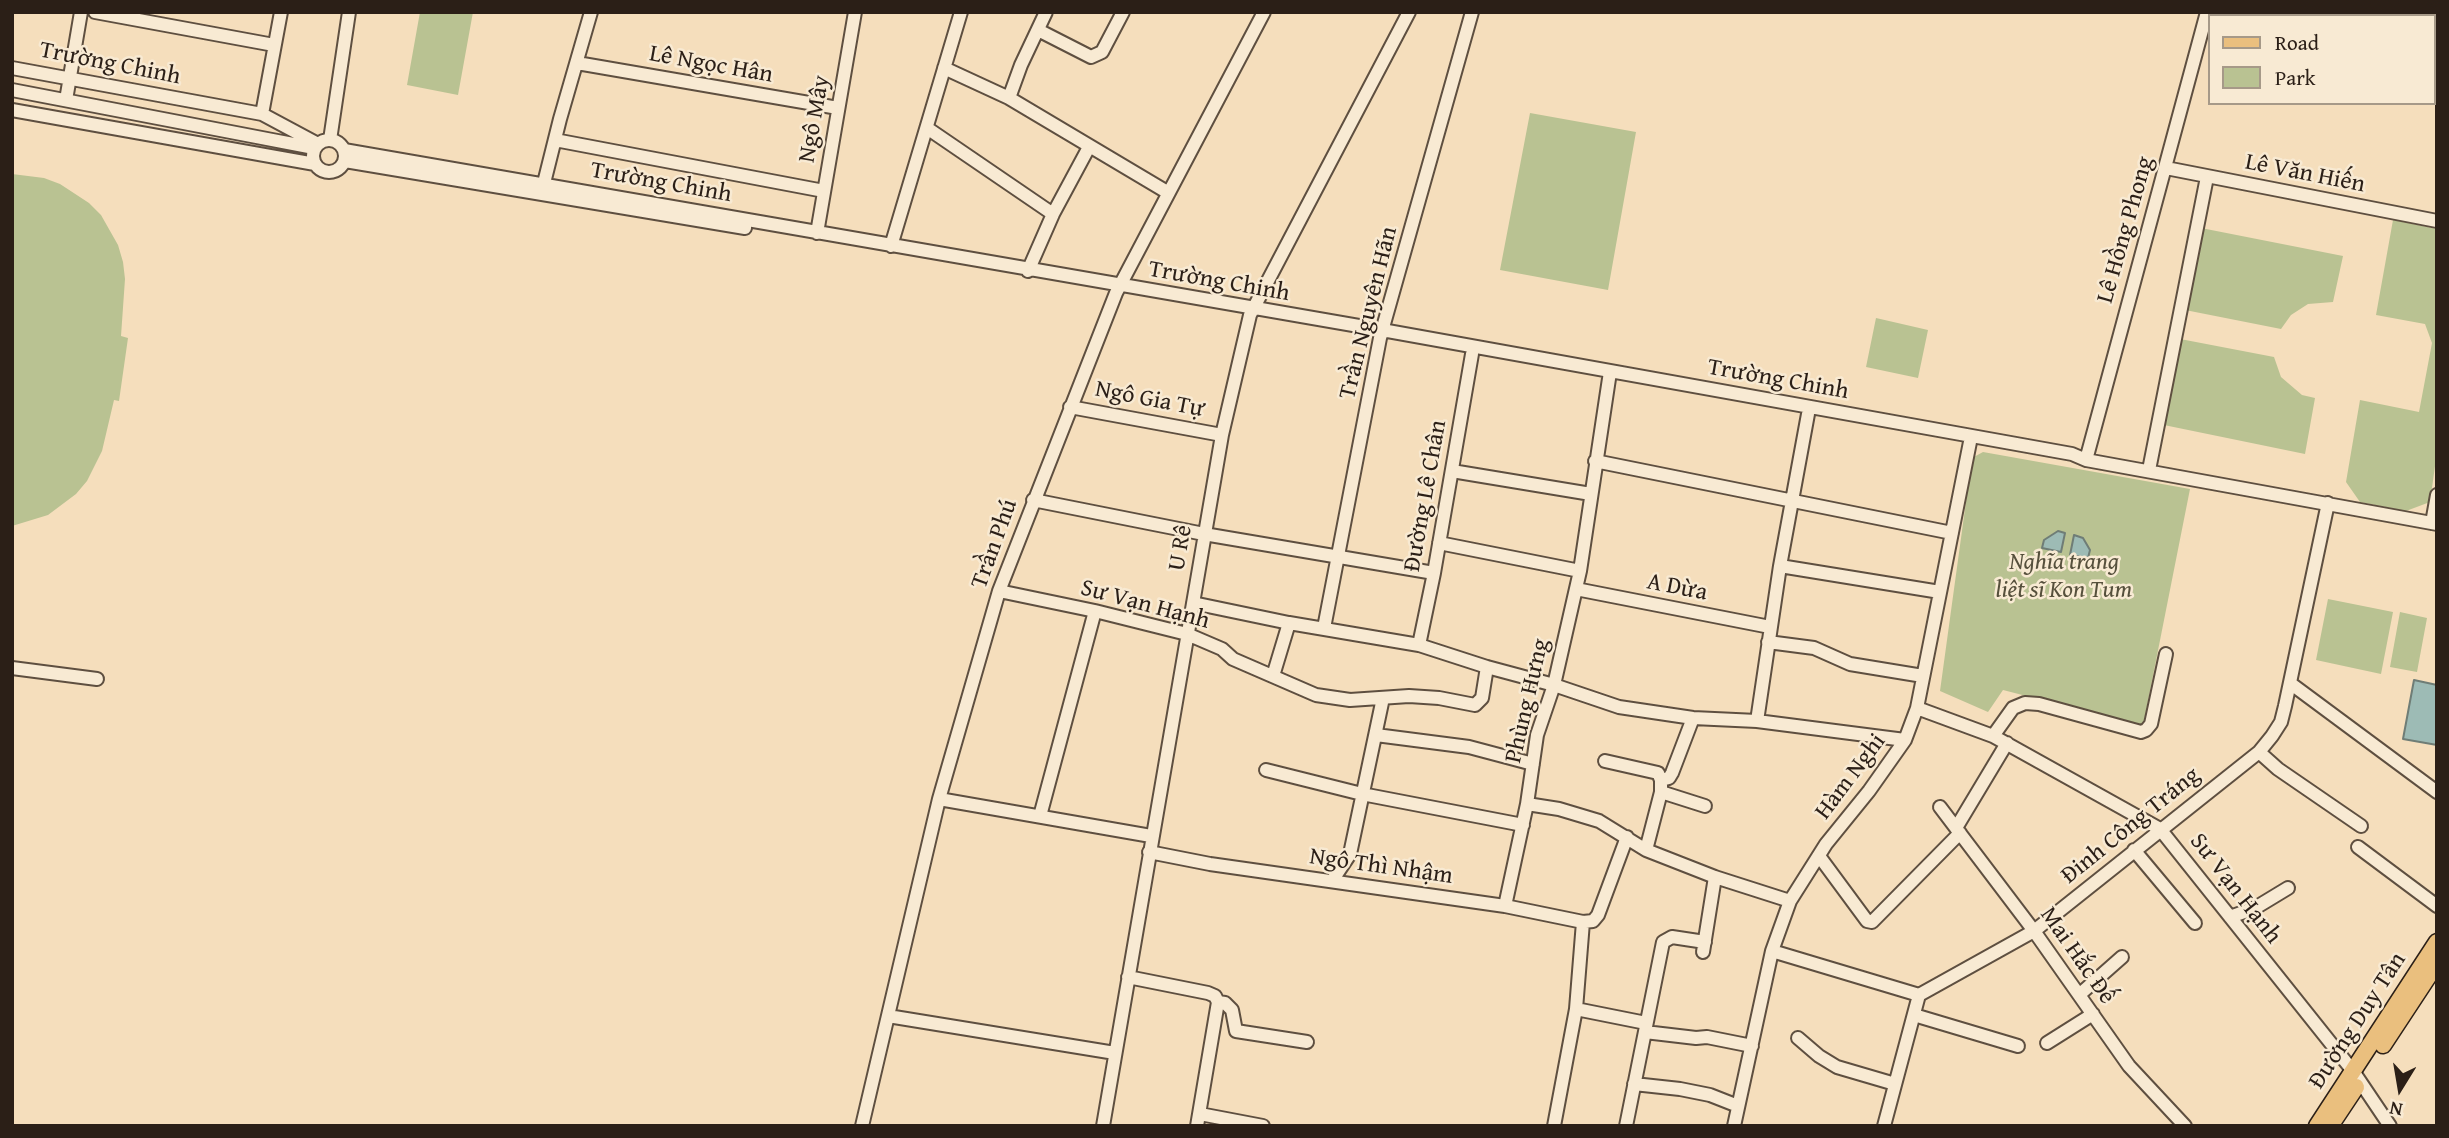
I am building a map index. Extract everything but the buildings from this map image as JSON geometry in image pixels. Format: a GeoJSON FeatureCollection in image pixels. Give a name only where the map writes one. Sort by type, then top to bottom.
{"type":"FeatureCollection","features":[{"type":"Feature","properties":{"kind":"main road","name":"Đường Duy Tân"},"geometry":{"type":"LineString","coordinates":[[2330,1126],[2356,1076],[2437,942]]}},
{"type":"Feature","properties":{"kind":"main road","name":"Đường Duy Tân"},"geometry":{"type":"LineString","coordinates":[[2317,1126],[2437,963]]}},
{"type":"Feature","properties":{"kind":"street"},"geometry":{"type":"LineString","coordinates":[[66,100],[81,12]]}},
{"type":"Feature","properties":{"kind":"street"},"geometry":{"type":"LineString","coordinates":[[95,12],[156,18],[274,45]]}},
{"type":"Feature","properties":{"kind":"street"},"geometry":{"type":"LineString","coordinates":[[262,114],[281,12]]}},
{"type":"Feature","properties":{"kind":"street"},"geometry":{"type":"LineString","coordinates":[[315,164],[313,153],[321,144],[349,12]]}},
{"type":"Feature","properties":{"kind":"street"},"geometry":{"type":"LineString","coordinates":[[542,189],[591,12]]}},
{"type":"Feature","properties":{"kind":"street","name":"Ngô Mây"},"geometry":{"type":"LineString","coordinates":[[817,233],[855,12]]}},
{"type":"Feature","properties":{"kind":"street"},"geometry":{"type":"LineString","coordinates":[[891,246],[961,12]]}},
{"type":"Feature","properties":{"kind":"street"},"geometry":{"type":"LineString","coordinates":[[1009,98],[1046,12]]}},
{"type":"Feature","properties":{"kind":"street"},"geometry":{"type":"LineString","coordinates":[[1038,30],[1091,57],[1102,52],[1123,12]]}},
{"type":"Feature","properties":{"kind":"street","name":"U Rê"},"geometry":{"type":"LineString","coordinates":[[1103,1126],[1222,435],[1252,312],[1409,12]]}},
{"type":"Feature","properties":{"kind":"street","name":"Trần Nguyên Hãn"},"geometry":{"type":"LineString","coordinates":[[1324,628],[1381,334],[1472,12]]}},
{"type":"Feature","properties":{"kind":"street","name":"Lê Hồng Phong"},"geometry":{"type":"LineString","coordinates":[[2086,460],[2207,12]]}},
{"type":"Feature","properties":{"kind":"street","name":"Trần Phú"},"geometry":{"type":"LineString","coordinates":[[862,1126],[939,799],[999,591],[1118,289],[1261,13]]}},
{"type":"Feature","properties":{"kind":"street","name":"Lê Ngọc Hân"},"geometry":{"type":"LineString","coordinates":[[577,63],[838,108]]}},
{"type":"Feature","properties":{"kind":"street","name":"Trường Chinh"},"geometry":{"type":"LineString","coordinates":[[12,68],[262,114],[321,144]]}},
{"type":"Feature","properties":{"kind":"street"},"geometry":{"type":"LineString","coordinates":[[944,68],[1009,98],[1167,192]]}},
{"type":"Feature","properties":{"kind":"street","name":"Trường Chinh"},"geometry":{"type":"LineString","coordinates":[[12,89],[321,144]]}},
{"type":"Feature","properties":{"kind":"street"},"geometry":{"type":"LineString","coordinates":[[12,110],[315,164],[323,171],[334,172],[345,155],[338,142],[321,144]]}},
{"type":"Feature","properties":{"kind":"street"},"geometry":{"type":"LineString","coordinates":[[927,128],[1053,214]]}},
{"type":"Feature","properties":{"kind":"street"},"geometry":{"type":"LineString","coordinates":[[555,139],[824,191]]}},
{"type":"Feature","properties":{"kind":"street"},"geometry":{"type":"LineString","coordinates":[[1028,271],[1053,214],[1089,148]]}},
{"type":"Feature","properties":{"kind":"street","name":"Trường Chinh"},"geometry":{"type":"LineString","coordinates":[[345,155],[2072,454],[2086,460],[2435,524]]}},
{"type":"Feature","properties":{"kind":"street","name":"Lê Văn Hiến"},"geometry":{"type":"LineString","coordinates":[[2166,168],[2437,221]]}},
{"type":"Feature","properties":{"kind":"street"},"geometry":{"type":"LineString","coordinates":[[2149,471],[2207,177]]}},
{"type":"Feature","properties":{"kind":"street","name":"Trường Chinh"},"geometry":{"type":"LineString","coordinates":[[542,189],[817,233],[1118,289]]}},
{"type":"Feature","properties":{"kind":"street","name":"Trường Chinh"},"geometry":{"type":"LineString","coordinates":[[1381,334],[1472,354],[1610,375],[2070,461],[2086,460]]}},
{"type":"Feature","properties":{"kind":"street","name":"Đường Lê Chân"},"geometry":{"type":"LineString","coordinates":[[1419,645],[1472,354]]}},
{"type":"Feature","properties":{"kind":"street","name":"Phùng Hưng"},"geometry":{"type":"LineString","coordinates":[[1527,804],[1537,735],[1554,685],[1580,571],[1610,375]]}},
{"type":"Feature","properties":{"kind":"street","name":"Ngô Gia Tự"},"geometry":{"type":"LineString","coordinates":[[1070,407],[1222,435]]}},
{"type":"Feature","properties":{"kind":"street"},"geometry":{"type":"LineString","coordinates":[[1757,721],[1790,501],[1808,414]]}},
{"type":"Feature","properties":{"kind":"street","name":"Hàm Nghi"},"geometry":{"type":"LineString","coordinates":[[1734,1126],[1772,951],[1790,901],[1819,856],[1905,740],[1917,708],[1970,442]]}},
{"type":"Feature","properties":{"kind":"street"},"geometry":{"type":"LineString","coordinates":[[1595,461],[1952,533]]}},
{"type":"Feature","properties":{"kind":"street"},"geometry":{"type":"LineString","coordinates":[[1451,471],[1591,494]]}},
{"type":"Feature","properties":{"kind":"street"},"geometry":{"type":"LineString","coordinates":[[2435,524],[2437,495]]}},
{"type":"Feature","properties":{"kind":"street"},"geometry":{"type":"LineString","coordinates":[[1033,500],[1204,534],[1434,573]]}},
{"type":"Feature","properties":{"kind":"street","name":"Đinh Công Tráng"},"geometry":{"type":"LineString","coordinates":[[1919,995],[2034,931],[2259,752],[2281,722],[2328,503]]}},
{"type":"Feature","properties":{"kind":"street"},"geometry":{"type":"LineString","coordinates":[[1439,543],[1580,571]]}},
{"type":"Feature","properties":{"kind":"street"},"geometry":{"type":"LineString","coordinates":[[1780,566],[1940,592]]}},
{"type":"Feature","properties":{"kind":"street","name":"A Dừa"},"geometry":{"type":"LineString","coordinates":[[1576,589],[1770,627]]}},
{"type":"Feature","properties":{"kind":"street","name":"Sư Vạn Hạnh"},"geometry":{"type":"LineString","coordinates":[[999,591],[1096,611],[1187,634],[1222,649],[1233,660],[1315,695],[1350,700],[1439,698],[1475,705],[1482,698],[1488,667]]}},
{"type":"Feature","properties":{"kind":"street"},"geometry":{"type":"LineString","coordinates":[[1193,603],[1289,623],[1419,645],[1619,707],[1693,718],[1757,721],[1905,740]]}},
{"type":"Feature","properties":{"kind":"street"},"geometry":{"type":"LineString","coordinates":[[1040,816],[1096,611]]}},
{"type":"Feature","properties":{"kind":"street"},"geometry":{"type":"LineString","coordinates":[[1273,676],[1289,623]]}},
{"type":"Feature","properties":{"kind":"street"},"geometry":{"type":"LineString","coordinates":[[1768,642],[1814,648],[1859,666],[1923,676]]}},
{"type":"Feature","properties":{"kind":"street"},"geometry":{"type":"LineString","coordinates":[[1993,736],[2013,708],[2025,703],[2039,704],[2141,732],[2146,730],[2151,724],[2166,654]]}},
{"type":"Feature","properties":{"kind":"street"},"geometry":{"type":"LineString","coordinates":[[12,668],[97,679]]}},
{"type":"Feature","properties":{"kind":"street"},"geometry":{"type":"LineString","coordinates":[[2290,683],[2437,792]]}},
{"type":"Feature","properties":{"kind":"street"},"geometry":{"type":"LineString","coordinates":[[1332,881],[1350,854],[1383,698]]}},
{"type":"Feature","properties":{"kind":"street","name":"Sư Vạn Hạnh"},"geometry":{"type":"LineString","coordinates":[[1917,708],[1993,736],[2160,829],[2356,1076],[2390,1126]]}},
{"type":"Feature","properties":{"kind":"street"},"geometry":{"type":"LineString","coordinates":[[1661,786],[1672,773],[1693,718]]}},
{"type":"Feature","properties":{"kind":"street"},"geometry":{"type":"LineString","coordinates":[[1377,735],[1469,747],[1533,764]]}},
{"type":"Feature","properties":{"kind":"street"},"geometry":{"type":"LineString","coordinates":[[1819,856],[1867,921],[1872,922],[1958,830],[2007,743]]}},
{"type":"Feature","properties":{"kind":"street"},"geometry":{"type":"LineString","coordinates":[[2259,752],[2278,769],[2361,826]]}},
{"type":"Feature","properties":{"kind":"street"},"geometry":{"type":"LineString","coordinates":[[1605,761],[1658,773],[1661,786],[1646,850]]}},
{"type":"Feature","properties":{"kind":"street"},"geometry":{"type":"LineString","coordinates":[[1266,770],[1362,794],[1523,825]]}},
{"type":"Feature","properties":{"kind":"street"},"geometry":{"type":"LineString","coordinates":[[1661,786],[1705,806]]}},
{"type":"Feature","properties":{"kind":"street"},"geometry":{"type":"LineString","coordinates":[[939,799],[1151,836]]}},
{"type":"Feature","properties":{"kind":"street"},"geometry":{"type":"LineString","coordinates":[[1505,905],[1527,804],[1559,809],[1599,821],[1646,850],[1715,877],[1790,901]]}},
{"type":"Feature","properties":{"kind":"street","name":"Mai Hắc Đế"},"geometry":{"type":"LineString","coordinates":[[1940,807],[2034,931],[2129,1066],[2185,1126]]}},
{"type":"Feature","properties":{"kind":"street"},"geometry":{"type":"LineString","coordinates":[[1554,1126],[1576,1009],[1583,922],[1593,921],[1598,915],[1627,837]]}},
{"type":"Feature","properties":{"kind":"street"},"geometry":{"type":"LineString","coordinates":[[2358,847],[2437,906]]}},
{"type":"Feature","properties":{"kind":"street"},"geometry":{"type":"LineString","coordinates":[[2134,850],[2194,923]]}},
{"type":"Feature","properties":{"kind":"street","name":"Ngô Thì Nhậm"},"geometry":{"type":"LineString","coordinates":[[1149,852],[1210,864],[1505,905],[1583,922]]}},
{"type":"Feature","properties":{"kind":"street"},"geometry":{"type":"LineString","coordinates":[[1626,1126],[1661,948],[1666,939],[1672,937],[1704,947],[1715,877]]}},
{"type":"Feature","properties":{"kind":"street"},"geometry":{"type":"LineString","coordinates":[[2230,917],[2255,908],[2288,888]]}},
{"type":"Feature","properties":{"kind":"street"},"geometry":{"type":"LineString","coordinates":[[1772,951],[1919,995],[1886,1125]]}},
{"type":"Feature","properties":{"kind":"street"},"geometry":{"type":"LineString","coordinates":[[2079,995],[2122,957]]}},
{"type":"Feature","properties":{"kind":"street"},"geometry":{"type":"LineString","coordinates":[[1128,977],[1215,996],[1218,1002],[1198,1120],[1263,1126]]}},
{"type":"Feature","properties":{"kind":"street"},"geometry":{"type":"LineString","coordinates":[[1218,1002],[1225,1003],[1232,1010],[1236,1031],[1307,1042]]}},
{"type":"Feature","properties":{"kind":"street"},"geometry":{"type":"LineString","coordinates":[[1576,1009],[1646,1028],[1752,1046]]}},
{"type":"Feature","properties":{"kind":"street"},"geometry":{"type":"LineString","coordinates":[[2047,1043],[2093,1014]]}},
{"type":"Feature","properties":{"kind":"street"},"geometry":{"type":"LineString","coordinates":[[1914,1015],[2018,1046]]}},
{"type":"Feature","properties":{"kind":"street"},"geometry":{"type":"LineString","coordinates":[[888,1016],[1115,1053]]}},
{"type":"Feature","properties":{"kind":"street"},"geometry":{"type":"LineString","coordinates":[[1798,1038],[1837,1067],[1895,1084]]}},
{"type":"Feature","properties":{"kind":"street"},"geometry":{"type":"LineString","coordinates":[[1634,1084],[1688,1090],[1738,1106]]}},
{"type":"Feature","properties":{"kind":"green space"},"geometry":{"type":"Polygon","coordinates":[[[420,12],[473,12],[458,95],[407,85],[420,12]]]}},
{"type":"Feature","properties":{"kind":"green space"},"geometry":{"type":"Polygon","coordinates":[[[1530,113],[1636,132],[1608,290],[1500,270],[1530,113]]]}},
{"type":"Feature","properties":{"kind":"green space"},"geometry":{"type":"Polygon","coordinates":[[[12,174],[44,178],[60,184],[89,203],[101,215],[118,245],[123,262],[125,279],[121,336],[128,338],[119,401],[114,400],[102,451],[87,481],[76,494],[48,515],[12,526],[12,174]]]}},
{"type":"Feature","properties":{"kind":"green space"},"geometry":{"type":"Polygon","coordinates":[[[2393,220],[2437,229],[2437,452],[2430,502],[2406,511],[2360,502],[2346,482],[2360,400],[2419,412],[2432,343],[2425,324],[2376,315],[2393,220]]]}},
{"type":"Feature","properties":{"kind":"green space"},"geometry":{"type":"Polygon","coordinates":[[[2196,227],[2343,256],[2333,302],[2308,304],[2291,315],[2281,329],[2180,309],[2196,227]]]}},
{"type":"Feature","properties":{"kind":"green space"},"geometry":{"type":"Polygon","coordinates":[[[1876,318],[1928,330],[1918,378],[1866,367],[1876,318]]]}},
{"type":"Feature","properties":{"kind":"green space"},"geometry":{"type":"Polygon","coordinates":[[[2175,338],[2274,357],[2281,377],[2302,395],[2315,398],[2305,454],[2159,424],[2175,338]]]}},
{"type":"Feature","properties":{"kind":"green space","name":"Nghĩa trang liệt sĩ Kon Tum"},"geometry":{"type":"Polygon","coordinates":[[[1983,452],[2190,489],[2143,726],[2003,690],[1988,712],[1940,691],[1972,458],[1983,452]]]}},
{"type":"Feature","properties":{"kind":"green space"},"geometry":{"type":"Polygon","coordinates":[[[2328,599],[2393,612],[2381,674],[2316,660],[2328,599]]]}},
{"type":"Feature","properties":{"kind":"green space"},"geometry":{"type":"Polygon","coordinates":[[[2400,612],[2427,618],[2417,672],[2390,667],[2400,612]]]}},
{"type":"Feature","properties":{"kind":"water"},"geometry":{"type":"Polygon","coordinates":[[[2058,531],[2065,533],[2061,552],[2042,548],[2044,540],[2058,531]]]}},
{"type":"Feature","properties":{"kind":"water"},"geometry":{"type":"Polygon","coordinates":[[[2074,535],[2083,538],[2090,550],[2088,558],[2070,555],[2074,535]]]}},
{"type":"Feature","properties":{"kind":"water"},"geometry":{"type":"Polygon","coordinates":[[[2414,680],[2437,685],[2437,745],[2403,739],[2414,680]]]}}]}
